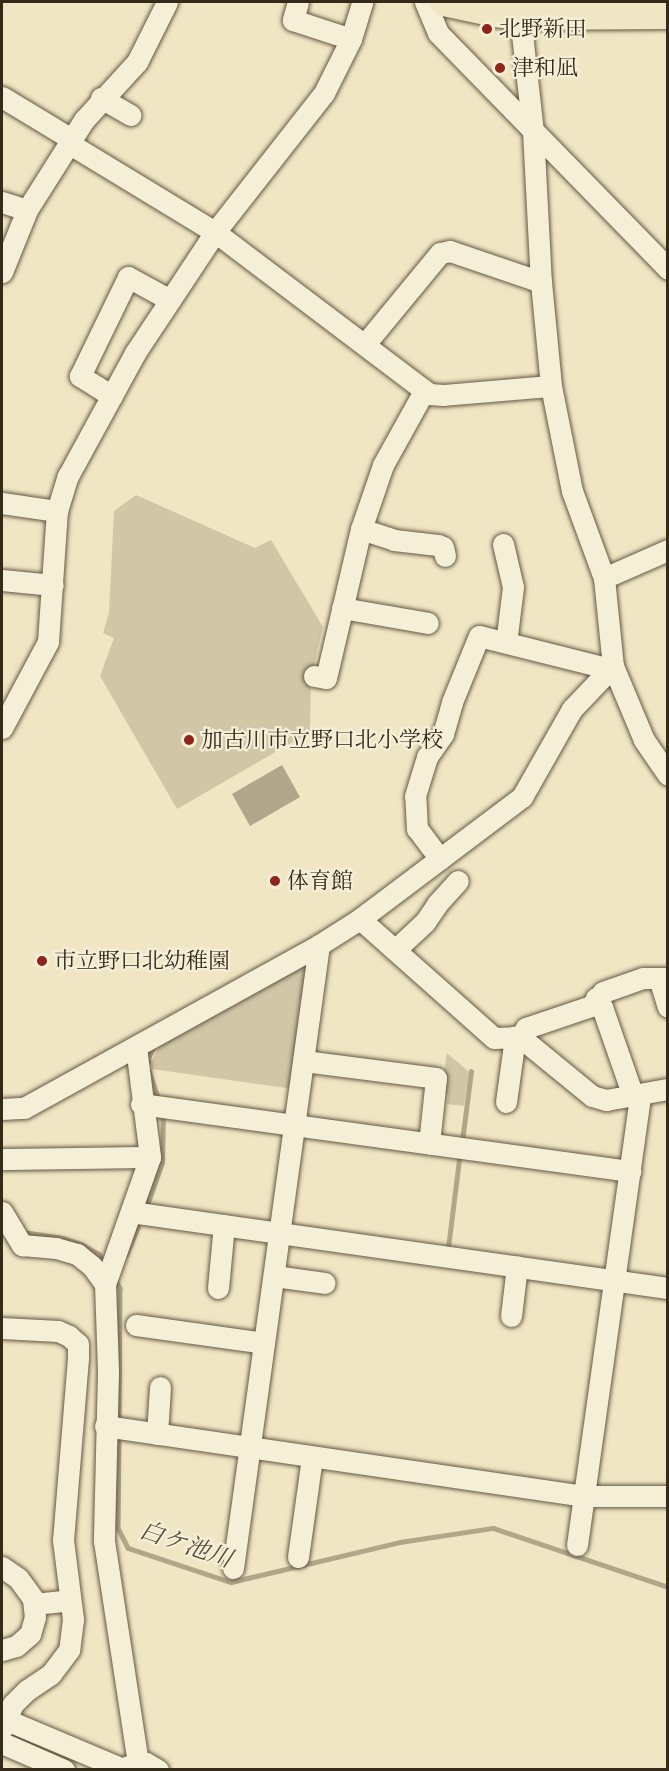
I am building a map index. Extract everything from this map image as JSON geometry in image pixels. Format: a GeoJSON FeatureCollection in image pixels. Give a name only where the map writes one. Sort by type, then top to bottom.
{"type":"FeatureCollection","features":[{"type":"Feature","properties":{"kind":"main road"},"geometry":{"type":"LineString","coordinates":[[442,2],[495,14],[520,16],[668,15]]}},
{"type":"Feature","properties":{"kind":"street"},"geometry":{"type":"LineString","coordinates":[[2,272],[27,210],[84,120],[101,98],[137,62],[167,2]]}},
{"type":"Feature","properties":{"kind":"street"},"geometry":{"type":"LineString","coordinates":[[298,2],[293,20],[351,39]]}},
{"type":"Feature","properties":{"kind":"street"},"geometry":{"type":"LineString","coordinates":[[2,728],[8,705],[48,642],[57,511],[68,476],[135,353],[215,232],[324,93],[351,39],[362,2]]}},
{"type":"Feature","properties":{"kind":"street"},"geometry":{"type":"LineString","coordinates":[[425,2],[438,33],[668,269]]}},
{"type":"Feature","properties":{"kind":"street"},"geometry":{"type":"LineString","coordinates":[[520,16],[533,131],[541,282],[551,386],[572,491],[604,578],[613,666],[644,740],[668,775]]}},
{"type":"Feature","properties":{"kind":"street"},"geometry":{"type":"LineString","coordinates":[[2,98],[215,232],[424,391],[434,396],[551,386]]}},
{"type":"Feature","properties":{"kind":"street"},"geometry":{"type":"LineString","coordinates":[[101,98],[130,115]]}},
{"type":"Feature","properties":{"kind":"street"},"geometry":{"type":"LineString","coordinates":[[2,202],[27,210]]}},
{"type":"Feature","properties":{"kind":"street"},"geometry":{"type":"LineString","coordinates":[[365,344],[440,253],[450,251],[541,282]]}},
{"type":"Feature","properties":{"kind":"street"},"geometry":{"type":"LineString","coordinates":[[112,396],[80,376],[128,277],[170,300]]}},
{"type":"Feature","properties":{"kind":"street"},"geometry":{"type":"LineString","coordinates":[[314,676],[326,678],[361,529],[382,465],[424,391]]}},
{"type":"Feature","properties":{"kind":"street"},"geometry":{"type":"LineString","coordinates":[[2,503],[57,511]]}},
{"type":"Feature","properties":{"kind":"street"},"geometry":{"type":"LineString","coordinates":[[361,529],[394,540],[438,545],[442,547],[445,556]]}},
{"type":"Feature","properties":{"kind":"street"},"geometry":{"type":"LineString","coordinates":[[503,544],[513,586],[506,643]]}},
{"type":"Feature","properties":{"kind":"street"},"geometry":{"type":"LineString","coordinates":[[604,578],[668,550]]}},
{"type":"Feature","properties":{"kind":"street"},"geometry":{"type":"LineString","coordinates":[[2,580],[53,585]]}},
{"type":"Feature","properties":{"kind":"street"},"geometry":{"type":"LineString","coordinates":[[342,608],[428,623]]}},
{"type":"Feature","properties":{"kind":"street"},"geometry":{"type":"LineString","coordinates":[[440,859],[417,829],[414,810],[427,757],[443,734],[452,702],[479,636],[602,667],[613,666]]}},
{"type":"Feature","properties":{"kind":"street"},"geometry":{"type":"LineString","coordinates":[[2,1109],[24,1108],[319,945],[360,919],[522,796],[572,709],[613,666]]}},
{"type":"Feature","properties":{"kind":"street"},"geometry":{"type":"LineString","coordinates":[[395,950],[425,922],[437,904],[458,881]]}},
{"type":"Feature","properties":{"kind":"street"},"geometry":{"type":"LineString","coordinates":[[360,919],[494,1038],[517,1037],[592,1096],[606,1100],[668,1089]]}},
{"type":"Feature","properties":{"kind":"street"},"geometry":{"type":"LineString","coordinates":[[233,1568],[319,945]]}},
{"type":"Feature","properties":{"kind":"street"},"geometry":{"type":"LineString","coordinates":[[506,1102],[517,1037],[526,1029],[591,1006],[603,992],[643,978],[663,978],[668,1007]]}},
{"type":"Feature","properties":{"kind":"street"},"geometry":{"type":"LineString","coordinates":[[577,1545],[582,1496],[630,1171],[637,1096],[602,1007],[596,998]]}},
{"type":"Feature","properties":{"kind":"street"},"geometry":{"type":"LineString","coordinates":[[128,1767],[104,1541],[108,1372],[105,1284],[150,1157],[141,1104],[136,1047]]}},
{"type":"Feature","properties":{"kind":"street"},"geometry":{"type":"LineString","coordinates":[[304,1061],[436,1078],[429,1144]]}},
{"type":"Feature","properties":{"kind":"street"},"geometry":{"type":"LineString","coordinates":[[141,1104],[295,1127],[630,1171]]}},
{"type":"Feature","properties":{"kind":"street"},"geometry":{"type":"LineString","coordinates":[[2,1159],[150,1157]]}},
{"type":"Feature","properties":{"kind":"street"},"geometry":{"type":"LineString","coordinates":[[131,1212],[668,1288]]}},
{"type":"Feature","properties":{"kind":"street"},"geometry":{"type":"LineString","coordinates":[[218,1288],[224,1225]]}},
{"type":"Feature","properties":{"kind":"street"},"geometry":{"type":"LineString","coordinates":[[9,1226],[22,1245],[56,1248],[77,1254],[92,1266],[105,1284]]}},
{"type":"Feature","properties":{"kind":"street"},"geometry":{"type":"LineString","coordinates":[[511,1316],[517,1266]]}},
{"type":"Feature","properties":{"kind":"street"},"geometry":{"type":"LineString","coordinates":[[274,1276],[325,1283]]}},
{"type":"Feature","properties":{"kind":"street"},"geometry":{"type":"LineString","coordinates":[[136,1325],[264,1343]]}},
{"type":"Feature","properties":{"kind":"street"},"geometry":{"type":"LineString","coordinates":[[2,1328],[58,1331],[69,1336],[78,1344],[63,1540],[73,1619],[69,1650],[51,1674],[27,1690],[13,1704],[3,1722],[128,1767],[146,1763],[158,1770]]}},
{"type":"Feature","properties":{"kind":"street"},"geometry":{"type":"LineString","coordinates":[[156,1434],[160,1387]]}},
{"type":"Feature","properties":{"kind":"street"},"geometry":{"type":"LineString","coordinates":[[105,1426],[582,1496],[668,1496]]}},
{"type":"Feature","properties":{"kind":"street"},"geometry":{"type":"LineString","coordinates":[[298,1557],[312,1457]]}},
{"type":"Feature","properties":{"kind":"street"},"geometry":{"type":"LineString","coordinates":[[2,1567],[18,1578],[33,1599],[35,1617],[30,1634],[16,1646],[2,1650]]}},
{"type":"Feature","properties":{"kind":"street"},"geometry":{"type":"LineString","coordinates":[[34,1604],[70,1600]]}},
{"type":"Feature","properties":{"kind":"street"},"geometry":{"type":"LineString","coordinates":[[2,1743],[64,1770]]}},
{"type":"Feature","properties":{"kind":"shaded area"},"geometry":{"type":"Polygon","coordinates":[[[136,495],[255,548],[271,540],[323,627],[311,678],[310,732],[177,809],[100,676],[114,638],[103,633],[109,613],[114,511],[136,495]]]}},
{"type":"Feature","properties":{"kind":"shaded area"},"geometry":{"type":"Polygon","coordinates":[[[282,765],[300,797],[250,826],[232,794],[282,765]]]}},
{"type":"Feature","properties":{"kind":"shaded area"},"geometry":{"type":"Polygon","coordinates":[[[307,964],[293,1089],[152,1069],[151,1062],[160,1045],[307,964]]]}},
{"type":"Feature","properties":{"kind":"shaded area"},"geometry":{"type":"Polygon","coordinates":[[[447,1053],[469,1072],[464,1106],[447,1104],[448,1095],[441,1093],[447,1053]]]}},
{"type":"Feature","properties":{"kind":"waterway"},"geometry":{"type":"LineString","coordinates":[[148,1063],[154,1046]]}},
{"type":"Feature","properties":{"kind":"waterway"},"geometry":{"type":"LineString","coordinates":[[149,1071],[158,1097]]}},
{"type":"Feature","properties":{"kind":"waterway"},"geometry":{"type":"LineString","coordinates":[[462,1141],[471,1072]]}},
{"type":"Feature","properties":{"kind":"waterway"},"geometry":{"type":"LineString","coordinates":[[148,1202],[162,1163],[163,1112]]}},
{"type":"Feature","properties":{"kind":"waterway"},"geometry":{"type":"LineString","coordinates":[[448,1248],[460,1152]]}},
{"type":"Feature","properties":{"kind":"waterway"},"geometry":{"type":"LineString","coordinates":[[126,1255],[138,1227]]}},
{"type":"Feature","properties":{"kind":"waterway","name":"白ケ池川"},"geometry":{"type":"LineString","coordinates":[[23,1232],[63,1238],[81,1244],[99,1254],[105,1263]]}},
{"type":"Feature","properties":{"kind":"waterway","name":"白ケ池川"},"geometry":{"type":"LineString","coordinates":[[114,1277],[120,1288],[119,1423]]}},
{"type":"Feature","properties":{"kind":"waterway","name":"白ケ池川"},"geometry":{"type":"LineString","coordinates":[[119,1435],[118,1528],[128,1548],[231,1582],[400,1542],[493,1528],[668,1587]]}},
{"type":"Feature","properties":{"kind":"place","name":"北野新田"},"geometry":{"type":"Point","coordinates":[487,29]}},
{"type":"Feature","properties":{"kind":"place","name":"津和凪"},"geometry":{"type":"Point","coordinates":[500,68]}},
{"type":"Feature","properties":{"kind":"place","name":"加古川市立野口北小学校"},"geometry":{"type":"Point","coordinates":[189,740]}},
{"type":"Feature","properties":{"kind":"place","name":"体育館"},"geometry":{"type":"Point","coordinates":[275,881]}},
{"type":"Feature","properties":{"kind":"place","name":"市立野口北幼稚園"},"geometry":{"type":"Point","coordinates":[42,961]}}]}
